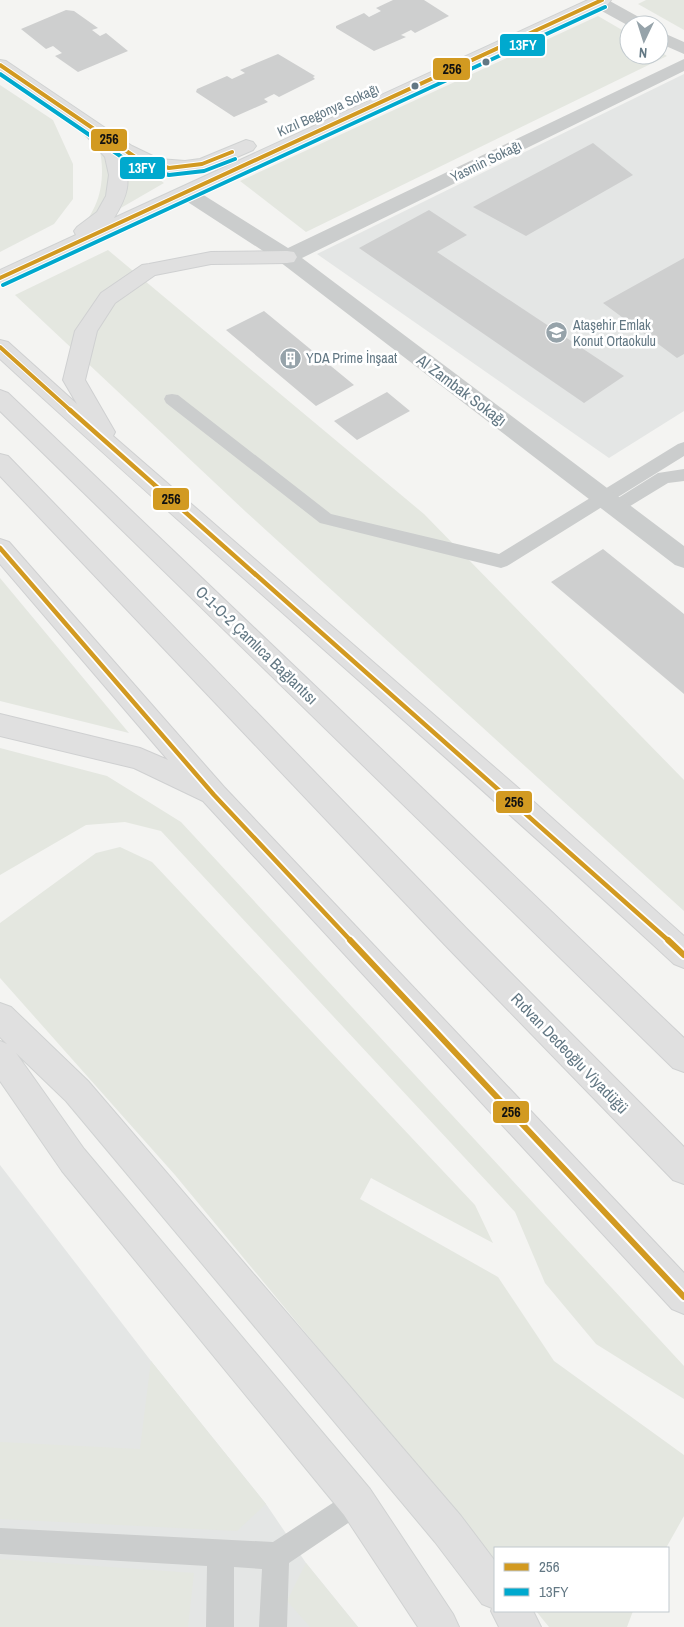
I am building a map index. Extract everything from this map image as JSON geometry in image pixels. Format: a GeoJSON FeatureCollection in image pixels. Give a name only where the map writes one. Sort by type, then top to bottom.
{"type":"FeatureCollection","features":[{"type":"Feature","properties":{"kind":"main road","name":"Kızıl Begonya Sokağı"},"geometry":{"type":"LineString","coordinates":[[84,121],[138,159],[169,168],[202,164],[251,144],[572,0]]}},
{"type":"Feature","properties":{"kind":"main road","name":"Kızıl Begonya Sokağı"},"geometry":{"type":"LineString","coordinates":[[50,255],[599,1]]}},
{"type":"Feature","properties":{"kind":"main road"},"geometry":{"type":"LineString","coordinates":[[0,65],[84,121],[114,156],[119,175],[116,196],[105,216],[50,255],[0,278]]}},
{"type":"Feature","properties":{"kind":"main road"},"geometry":{"type":"LineString","coordinates":[[117,455],[74,380],[86,331],[108,298],[149,270],[211,258],[287,257]]}},
{"type":"Feature","properties":{"kind":"main road"},"geometry":{"type":"LineString","coordinates":[[0,347],[117,455],[576,854],[684,955]]}},
{"type":"Feature","properties":{"kind":"main road","name":"O-1-O-2 Çamlıca Bağlantısı"},"geometry":{"type":"LineString","coordinates":[[0,398],[684,1058]]}},
{"type":"Feature","properties":{"kind":"main road","name":"Rıdvan Dedeoğlu Viyadüğü"},"geometry":{"type":"LineString","coordinates":[[0,462],[456,937],[684,1169]]}},
{"type":"Feature","properties":{"kind":"main road"},"geometry":{"type":"LineString","coordinates":[[0,548],[214,795],[684,1297]]}},
{"type":"Feature","properties":{"kind":"main road"},"geometry":{"type":"LineString","coordinates":[[0,726],[140,759],[214,795]]}},
{"type":"Feature","properties":{"kind":"main road"},"geometry":{"type":"LineString","coordinates":[[0,1017],[77,1091],[448,1529],[494,1590]]}},
{"type":"Feature","properties":{"kind":"main road"},"geometry":{"type":"LineString","coordinates":[[0,1055],[72,1160],[357,1502],[440,1627]]}},
{"type":"Feature","properties":{"kind":"main road"},"geometry":{"type":"LineString","coordinates":[[511,1612],[522,1627]]}},
{"type":"Feature","properties":{"kind":"street"},"geometry":{"type":"LineString","coordinates":[[599,1],[623,15]]}},
{"type":"Feature","properties":{"kind":"street"},"geometry":{"type":"LineString","coordinates":[[669,41],[684,49]]}},
{"type":"Feature","properties":{"kind":"street","name":"Yasmin Sokağı"},"geometry":{"type":"LineString","coordinates":[[287,257],[684,64]]}},
{"type":"Feature","properties":{"kind":"street","name":"Al Zambak Sokağı"},"geometry":{"type":"LineString","coordinates":[[187,193],[287,257],[684,559]]}},
{"type":"Feature","properties":{"kind":"lane"},"geometry":{"type":"LineString","coordinates":[[172,398],[326,519],[501,561],[610,502],[664,477],[684,475]]}},
{"type":"Feature","properties":{"kind":"lane"},"geometry":{"type":"LineString","coordinates":[[610,502],[682,449]]}},
{"type":"Feature","properties":{"kind":"lane"},"geometry":{"type":"LineString","coordinates":[[682,449],[679,456],[684,467]]}},
{"type":"Feature","properties":{"kind":"lane"},"geometry":{"type":"LineString","coordinates":[[0,1541],[276,1556],[357,1502]]}},
{"type":"Feature","properties":{"kind":"lane"},"geometry":{"type":"LineString","coordinates":[[220,1627],[221,1554]]}},
{"type":"Feature","properties":{"kind":"lane"},"geometry":{"type":"LineString","coordinates":[[274,1627],[276,1556]]}},
{"type":"Feature","properties":{"kind":"shaded area"},"geometry":{"type":"Polygon","coordinates":[[[646,0],[684,0],[684,30],[669,22],[669,15],[657,15],[638,4],[646,0]]]}},
{"type":"Feature","properties":{"kind":"shaded area"},"geometry":{"type":"Polygon","coordinates":[[[598,16],[619,28],[619,65],[649,65],[306,232],[240,181],[598,16]]]}},
{"type":"Feature","properties":{"kind":"shaded area","name":"Ataşehir Emlak Konut Ortaokulu"},"geometry":{"type":"Polygon","coordinates":[[[684,74],[684,411],[609,458],[317,254],[684,74]]]}},
{"type":"Feature","properties":{"kind":"shaded area"},"geometry":{"type":"Polygon","coordinates":[[[0,85],[53,120],[73,164],[73,199],[54,224],[0,252],[0,85]]]}},
{"type":"Feature","properties":{"kind":"shaded area"},"geometry":{"type":"Polygon","coordinates":[[[94,132],[164,183],[81,231],[95,206],[102,179],[100,150],[94,132]]]}},
{"type":"Feature","properties":{"kind":"shaded area"},"geometry":{"type":"Polygon","coordinates":[[[108,250],[424,514],[684,780],[684,911],[246,512],[15,295],[108,250]]]}},
{"type":"Feature","properties":{"kind":"shaded area"},"geometry":{"type":"Polygon","coordinates":[[[0,578],[129,733],[0,701],[0,578]]]}},
{"type":"Feature","properties":{"kind":"shaded area"},"geometry":{"type":"Polygon","coordinates":[[[0,748],[107,776],[181,822],[684,1366],[684,1399],[596,1344],[545,1283],[515,1212],[161,831],[125,822],[86,825],[0,875],[0,748]]]}},
{"type":"Feature","properties":{"kind":"shaded area"},"geometry":{"type":"Polygon","coordinates":[[[120,847],[152,862],[475,1205],[493,1243],[371,1178],[360,1199],[498,1277],[554,1361],[684,1455],[684,1516],[667,1547],[494,1547],[494,1561],[175,1175],[0,978],[0,923],[96,853],[120,847]]]}},
{"type":"Feature","properties":{"kind":"shaded area"},"geometry":{"type":"Polygon","coordinates":[[[0,1165],[151,1361],[266,1504],[306,1563],[358,1627],[0,1627],[0,1165]]]}},
{"type":"Feature","properties":{"kind":"shaded area"},"geometry":{"type":"Polygon","coordinates":[[[151,1361],[266,1504],[237,1531],[0,1519],[0,1442],[140,1449],[151,1361]]]}},
{"type":"Feature","properties":{"kind":"shaded area"},"geometry":{"type":"Polygon","coordinates":[[[0,1559],[194,1573],[188,1627],[0,1627],[0,1559]]]}},
{"type":"Feature","properties":{"kind":"shaded area"},"geometry":{"type":"Polygon","coordinates":[[[306,1563],[358,1627],[310,1627],[287,1601],[306,1563]]]}},
{"type":"Feature","properties":{"kind":"shaded area"},"geometry":{"type":"Polygon","coordinates":[[[537,1612],[633,1612],[627,1627],[549,1627],[537,1612]]]}},
{"type":"Feature","properties":{"kind":"building"},"geometry":{"type":"Polygon","coordinates":[[[393,0],[424,0],[449,16],[415,33],[411,30],[401,35],[406,37],[374,51],[336,28],[336,26],[364,13],[369,17],[381,11],[376,8],[393,0]]]}},
{"type":"Feature","properties":{"kind":"building"},"geometry":{"type":"Polygon","coordinates":[[[66,10],[74,11],[98,28],[92,30],[100,36],[106,33],[128,51],[78,72],[55,56],[62,53],[53,46],[46,49],[21,29],[66,10]]]}},
{"type":"Feature","properties":{"kind":"building"},"geometry":{"type":"Polygon","coordinates":[[[278,54],[315,76],[313,77],[315,79],[279,97],[274,94],[264,99],[268,102],[234,117],[196,92],[197,89],[227,76],[232,79],[245,73],[240,70],[278,54]]]}},
{"type":"Feature","properties":{"kind":"building"},"geometry":{"type":"Polygon","coordinates":[[[593,143],[633,175],[526,236],[473,207],[593,143]]]}},
{"type":"Feature","properties":{"kind":"building"},"geometry":{"type":"Polygon","coordinates":[[[429,210],[467,235],[437,252],[624,376],[584,403],[359,248],[429,210]]]}},
{"type":"Feature","properties":{"kind":"building"},"geometry":{"type":"Polygon","coordinates":[[[684,258],[684,354],[677,358],[603,303],[684,258]]]}},
{"type":"Feature","properties":{"kind":"building","name":"YDA Prime İnşaat"},"geometry":{"type":"Polygon","coordinates":[[[264,311],[354,385],[316,406],[226,330],[264,311]]]}},
{"type":"Feature","properties":{"kind":"building"},"geometry":{"type":"Polygon","coordinates":[[[387,392],[410,411],[357,440],[334,421],[387,392]]]}},
{"type":"Feature","properties":{"kind":"building"},"geometry":{"type":"Polygon","coordinates":[[[603,549],[684,614],[684,694],[551,582],[603,549]]]}},
{"type":"Feature","properties":{"kind":"transit line","name":"256"},"geometry":{"type":"LineString","coordinates":[[0,278],[602,0]]}},
{"type":"Feature","properties":{"kind":"transit line","name":"13FY"},"geometry":{"type":"LineString","coordinates":[[3,285],[605,7]]}},
{"type":"Feature","properties":{"kind":"transit line","name":"256"},"geometry":{"type":"LineString","coordinates":[[0,65],[138,159],[169,168],[202,164],[232,152]]}},
{"type":"Feature","properties":{"kind":"transit line","name":"13FY"},"geometry":{"type":"LineString","coordinates":[[0,74],[135,166],[169,175],[204,171],[235,159]]}},
{"type":"Feature","properties":{"kind":"transit line","name":"256"},"geometry":{"type":"LineString","coordinates":[[0,347],[684,955]]}},
{"type":"Feature","properties":{"kind":"transit line","name":"256"},"geometry":{"type":"LineString","coordinates":[[0,548],[214,795],[684,1297]]}},
{"type":"Feature","properties":{"kind":"place","name":"Ataşehir Emlak Konut Ortaokulu"},"geometry":{"type":"Point","coordinates":[557,333]}},
{"type":"Feature","properties":{"kind":"place","name":"YDA Prime İnşaat"},"geometry":{"type":"Point","coordinates":[290,358]}}]}
